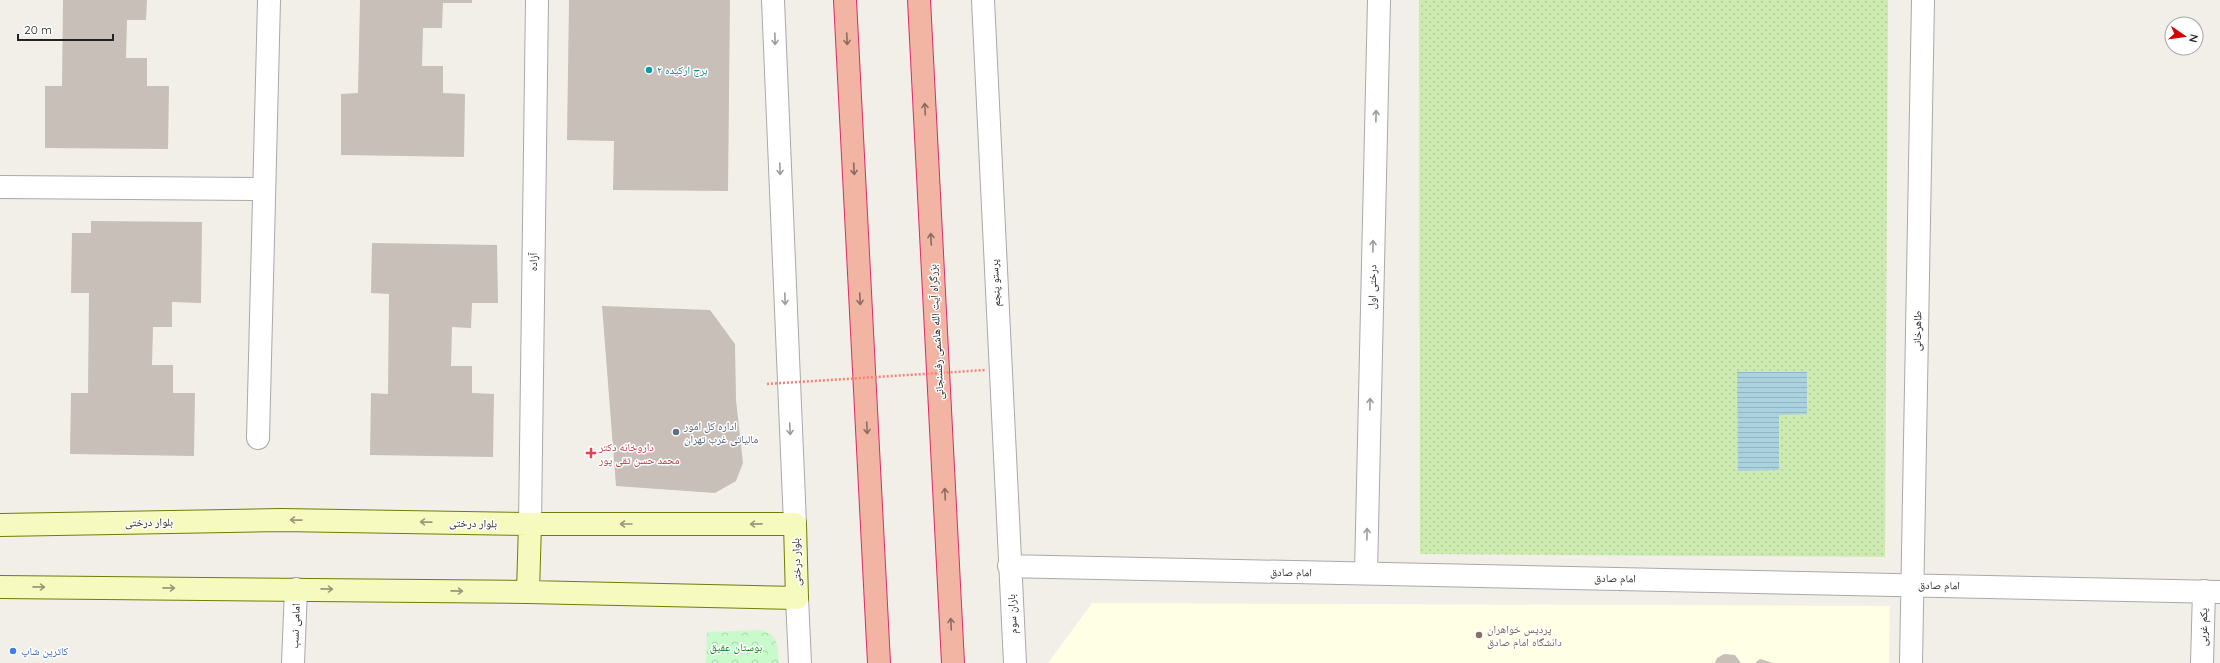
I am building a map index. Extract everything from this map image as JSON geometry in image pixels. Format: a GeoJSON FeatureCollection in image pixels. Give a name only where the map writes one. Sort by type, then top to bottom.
{"type":"FeatureCollection","features":[{"type":"Feature","properties":{"kind":"highway"},"geometry":{"type":"LineString","coordinates":[[845,0],[879,663]]}},
{"type":"Feature","properties":{"kind":"highway","name":"بزرگراه آیت الله هاشمی رفسنجانی"},"geometry":{"type":"LineString","coordinates":[[919,0],[954,663]]}},
{"type":"Feature","properties":{"kind":"main road","name":"بلوار درختی"},"geometry":{"type":"LineString","coordinates":[[0,525],[281,520],[530,524],[795,524],[797,598],[528,592],[0,586]]}},
{"type":"Feature","properties":{"kind":"main road"},"geometry":{"type":"LineString","coordinates":[[528,592],[530,524]]}},
{"type":"Feature","properties":{"kind":"street"},"geometry":{"type":"LineString","coordinates":[[258,438],[270,0]]}},
{"type":"Feature","properties":{"kind":"street","name":"آزاده"},"geometry":{"type":"LineString","coordinates":[[530,524],[537,0]]}},
{"type":"Feature","properties":{"kind":"street"},"geometry":{"type":"LineString","coordinates":[[773,0],[795,524]]}},
{"type":"Feature","properties":{"kind":"street","name":"پرستو پنجم"},"geometry":{"type":"LineString","coordinates":[[983,0],[1009,566]]}},
{"type":"Feature","properties":{"kind":"street","name":"درختی اول"},"geometry":{"type":"LineString","coordinates":[[1366,573],[1379,0]]}},
{"type":"Feature","properties":{"kind":"street","name":"طاهرخانی"},"geometry":{"type":"LineString","coordinates":[[1911,663],[1923,0]]}},
{"type":"Feature","properties":{"kind":"street"},"geometry":{"type":"LineString","coordinates":[[0,187],[264,189]]}},
{"type":"Feature","properties":{"kind":"street","name":"امام صادق"},"geometry":{"type":"LineString","coordinates":[[1009,566],[2212,591]]}},
{"type":"Feature","properties":{"kind":"street","name":"باران سوم"},"geometry":{"type":"LineString","coordinates":[[1009,566],[1015,663]]}},
{"type":"Feature","properties":{"kind":"street","name":"امامی نسب"},"geometry":{"type":"LineString","coordinates":[[293,663],[296,589]]}},
{"type":"Feature","properties":{"kind":"street","name":"یکم غربی"},"geometry":{"type":"LineString","coordinates":[[2202,663],[2212,591]]}},
{"type":"Feature","properties":{"kind":"street"},"geometry":{"type":"LineString","coordinates":[[797,598],[800,663]]}},
{"type":"Feature","properties":{"kind":"path"},"geometry":{"type":"LineString","coordinates":[[767,384],[986,370]]}},
{"type":"Feature","properties":{"kind":"shaded area","name":"پردیس خواهران دانشگاه امام صادق"},"geometry":{"type":"Polygon","coordinates":[[[1092,603],[1890,606],[1889,663],[1048,663],[1092,603]]]}},
{"type":"Feature","properties":{"kind":"green space"},"geometry":{"type":"Polygon","coordinates":[[[1419,0],[1888,0],[1885,557],[1420,554],[1419,0]]]}},
{"type":"Feature","properties":{"kind":"green space","name":"بوستان عقیق"},"geometry":{"type":"Polygon","coordinates":[[[759,630],[770,634],[776,641],[779,663],[706,663],[707,632],[759,630]]]}},
{"type":"Feature","properties":{"kind":"water"},"geometry":{"type":"Polygon","coordinates":[[[1737,372],[1807,372],[1807,414],[1779,415],[1779,470],[1738,471],[1737,372]]]}},
{"type":"Feature","properties":{"kind":"building"},"geometry":{"type":"Polygon","coordinates":[[[63,0],[147,0],[146,20],[127,20],[126,58],[147,58],[147,86],[169,86],[168,149],[45,148],[45,86],[62,86],[63,0]]]}},
{"type":"Feature","properties":{"kind":"building"},"geometry":{"type":"Polygon","coordinates":[[[360,0],[472,0],[472,3],[443,3],[442,28],[423,28],[422,66],[443,66],[443,93],[465,94],[464,157],[341,155],[341,94],[358,93],[360,0]]]}},
{"type":"Feature","properties":{"kind":"building","name":"برج ارکیده ۲"},"geometry":{"type":"Polygon","coordinates":[[[569,0],[730,0],[728,191],[613,190],[614,141],[567,140],[569,0]]]}},
{"type":"Feature","properties":{"kind":"building"},"geometry":{"type":"Polygon","coordinates":[[[91,221],[202,222],[201,303],[172,302],[172,327],[153,327],[152,365],[173,365],[173,393],[195,393],[194,456],[70,454],[71,393],[88,393],[89,293],[71,293],[72,233],[91,233],[91,221]]]}},
{"type":"Feature","properties":{"kind":"building"},"geometry":{"type":"Polygon","coordinates":[[[372,243],[497,245],[498,303],[472,303],[471,328],[452,327],[451,366],[472,366],[472,393],[494,394],[493,457],[370,455],[371,393],[388,394],[389,294],[371,293],[372,243]]]}},
{"type":"Feature","properties":{"kind":"building"},"geometry":{"type":"Polygon","coordinates":[[[602,306],[710,310],[735,344],[736,400],[743,463],[736,481],[715,493],[616,486],[602,306]]]}},
{"type":"Feature","properties":{"kind":"building"},"geometry":{"type":"Polygon","coordinates":[[[1724,654],[1735,655],[1741,663],[1715,663],[1717,658],[1724,654]]]}},
{"type":"Feature","properties":{"kind":"building"},"geometry":{"type":"Polygon","coordinates":[[[1760,659],[1773,663],[1755,663],[1760,659]]]}},
{"type":"Feature","properties":{"kind":"place","name":"برج ارکیده ۲"},"geometry":{"type":"Point","coordinates":[649,70]}},
{"type":"Feature","properties":{"kind":"place","name":"اداره کل امور مالیاتی غرب تهران"},"geometry":{"type":"Point","coordinates":[676,432]}},
{"type":"Feature","properties":{"kind":"place","name":"داروخانه دکتر محمد حسن تقی پور"},"geometry":{"type":"Point","coordinates":[591,453]}},
{"type":"Feature","properties":{"kind":"place","name":"پردیس خواهران دانشگاه امام صادق"},"geometry":{"type":"Point","coordinates":[1479,635]}},
{"type":"Feature","properties":{"kind":"place","name":"کاترین شاپ"},"geometry":{"type":"Point","coordinates":[13,651]}}]}
